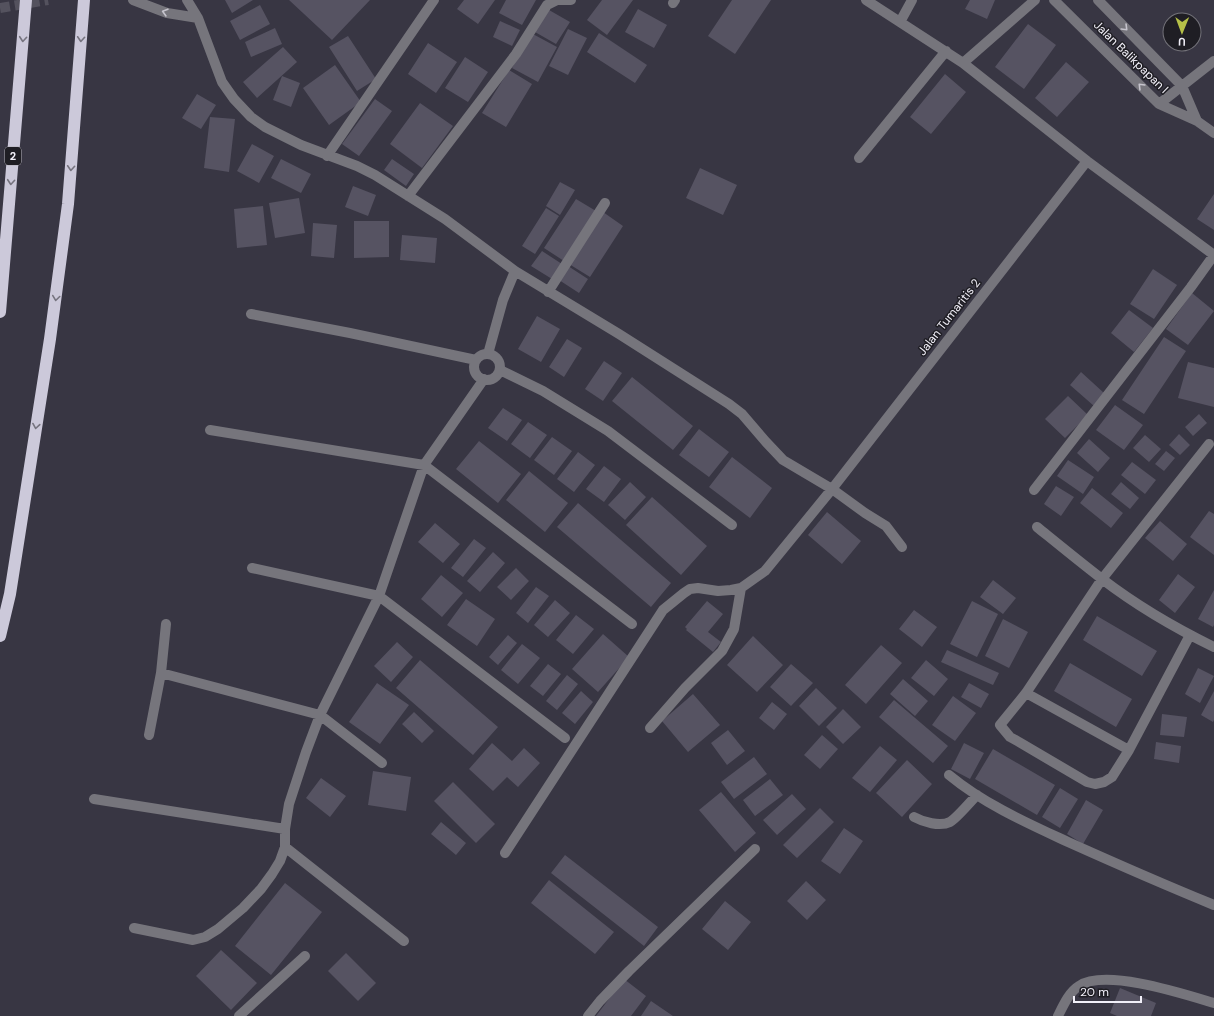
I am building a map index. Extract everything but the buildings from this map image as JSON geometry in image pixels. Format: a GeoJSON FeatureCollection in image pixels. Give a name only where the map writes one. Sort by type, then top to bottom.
{"type":"FeatureCollection","features":[{"type":"Feature","properties":{"kind":"highway","name":"2"},"geometry":{"type":"LineString","coordinates":[[0,312],[26,0]]}},
{"type":"Feature","properties":{"kind":"highway"},"geometry":{"type":"LineString","coordinates":[[0,636],[10,594],[15,563],[50,339],[68,204],[84,0]]}},
{"type":"Feature","properties":{"kind":"street"},"geometry":{"type":"LineString","coordinates":[[134,0],[168,13],[198,18]]}},
{"type":"Feature","properties":{"kind":"street"},"geometry":{"type":"LineString","coordinates":[[187,0],[198,18],[222,82],[238,104],[251,117],[265,127],[301,145],[357,166],[375,175],[445,220],[515,272],[619,334],[729,404],[742,414],[783,460],[832,489],[886,526],[902,547]]}},
{"type":"Feature","properties":{"kind":"street"},"geometry":{"type":"LineString","coordinates":[[327,156],[434,0]]}},
{"type":"Feature","properties":{"kind":"street"},"geometry":{"type":"LineString","coordinates":[[408,196],[516,54],[547,5],[557,0],[571,0]]}},
{"type":"Feature","properties":{"kind":"street"},"geometry":{"type":"LineString","coordinates":[[866,0],[963,63],[1087,161],[1214,255],[1034,490]]}},
{"type":"Feature","properties":{"kind":"street"},"geometry":{"type":"LineString","coordinates":[[900,22],[912,0]]}},
{"type":"Feature","properties":{"kind":"street"},"geometry":{"type":"LineString","coordinates":[[963,63],[1035,0]]}},
{"type":"Feature","properties":{"kind":"street","name":"Jalan Balikpapan I"},"geometry":{"type":"LineString","coordinates":[[1054,0],[1158,104],[1197,121],[1214,133]]}},
{"type":"Feature","properties":{"kind":"street","name":"Jalan Balikpapan I"},"geometry":{"type":"LineString","coordinates":[[1098,0],[1182,86],[1197,121]]}},
{"type":"Feature","properties":{"kind":"street"},"geometry":{"type":"LineString","coordinates":[[859,158],[946,52]]}},
{"type":"Feature","properties":{"kind":"street"},"geometry":{"type":"LineString","coordinates":[[1158,104],[1214,61]]}},
{"type":"Feature","properties":{"kind":"street","name":"Jalan Tumaritis 2"},"geometry":{"type":"LineString","coordinates":[[740,588],[766,571],[832,489],[1087,161]]}},
{"type":"Feature","properties":{"kind":"street"},"geometry":{"type":"LineString","coordinates":[[548,292],[605,203]]}},
{"type":"Feature","properties":{"kind":"street"},"geometry":{"type":"LineString","coordinates":[[488,354],[503,300],[515,272]]}},
{"type":"Feature","properties":{"kind":"street"},"geometry":{"type":"LineString","coordinates":[[251,314],[350,333],[476,360]]}},
{"type":"Feature","properties":{"kind":"street"},"geometry":{"type":"LineString","coordinates":[[488,354],[495,357],[500,363],[500,370],[493,378],[484,379],[477,375],[474,367],[476,360],[481,355],[488,354]]}},
{"type":"Feature","properties":{"kind":"street"},"geometry":{"type":"LineString","coordinates":[[500,370],[543,390],[608,431],[732,524]]}},
{"type":"Feature","properties":{"kind":"street"},"geometry":{"type":"LineString","coordinates":[[134,928],[193,940],[205,937],[218,929],[243,908],[261,889],[280,861],[285,847],[285,829],[289,804],[320,715],[379,596],[424,465],[484,379]]}},
{"type":"Feature","properties":{"kind":"street"},"geometry":{"type":"LineString","coordinates":[[210,430],[424,465],[632,624]]}},
{"type":"Feature","properties":{"kind":"street"},"geometry":{"type":"LineString","coordinates":[[1190,635],[1129,750],[1112,778],[1104,782],[1096,784],[1087,782],[1010,737],[1000,725],[1026,693],[1102,579],[1209,444]]}},
{"type":"Feature","properties":{"kind":"street"},"geometry":{"type":"LineString","coordinates":[[1037,527],[1102,579],[1146,609],[1190,635],[1214,647]]}},
{"type":"Feature","properties":{"kind":"street"},"geometry":{"type":"LineString","coordinates":[[252,568],[379,596],[566,738]]}},
{"type":"Feature","properties":{"kind":"street"},"geometry":{"type":"LineString","coordinates":[[505,853],[663,610],[690,589],[698,588],[724,591],[740,588],[734,629],[722,651],[685,688],[650,728]]}},
{"type":"Feature","properties":{"kind":"street"},"geometry":{"type":"LineString","coordinates":[[149,735],[162,673],[166,624]]}},
{"type":"Feature","properties":{"kind":"street"},"geometry":{"type":"LineString","coordinates":[[162,673],[320,715],[382,762]]}},
{"type":"Feature","properties":{"kind":"street"},"geometry":{"type":"LineString","coordinates":[[1026,693],[1129,750]]}},
{"type":"Feature","properties":{"kind":"street"},"geometry":{"type":"LineString","coordinates":[[949,775],[977,795],[1035,826],[1151,879],[1214,905]]}},
{"type":"Feature","properties":{"kind":"street"},"geometry":{"type":"LineString","coordinates":[[914,818],[925,823],[938,824],[950,822],[977,795]]}},
{"type":"Feature","properties":{"kind":"street"},"geometry":{"type":"LineString","coordinates":[[94,800],[285,829]]}},
{"type":"Feature","properties":{"kind":"street"},"geometry":{"type":"LineString","coordinates":[[285,847],[404,941]]}},
{"type":"Feature","properties":{"kind":"street"},"geometry":{"type":"LineString","coordinates":[[588,1016],[600,1001],[629,971],[755,849]]}},
{"type":"Feature","properties":{"kind":"street"},"geometry":{"type":"LineString","coordinates":[[239,1016],[305,956]]}},
{"type":"Feature","properties":{"kind":"street"},"geometry":{"type":"LineString","coordinates":[[1058,1016],[1077,986],[1088,981],[1101,979],[1128,982],[1172,991],[1214,1003]]}},
{"type":"Feature","properties":{"kind":"tunnel"},"geometry":{"type":"LineString","coordinates":[[0,8],[48,0]]}}]}
